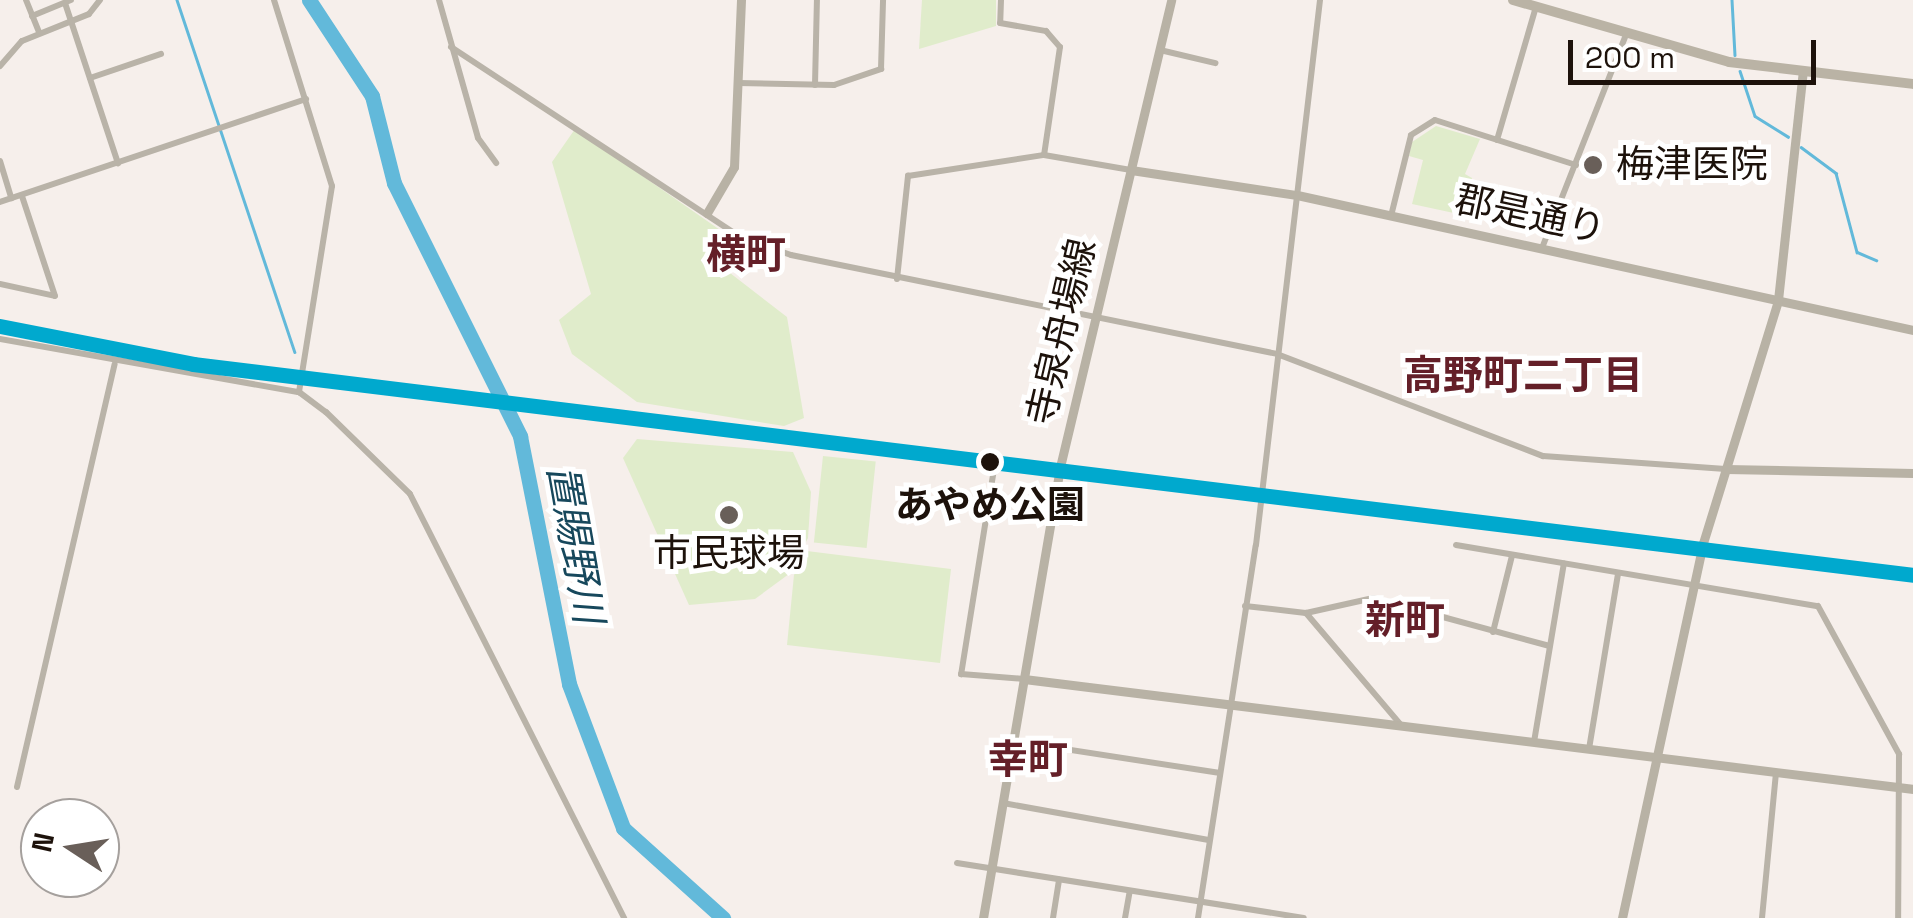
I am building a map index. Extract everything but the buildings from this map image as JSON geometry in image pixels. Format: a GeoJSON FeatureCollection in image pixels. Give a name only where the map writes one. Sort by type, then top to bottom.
{"type":"FeatureCollection","features":[{"type":"Feature","properties":{"kind":"main road"},"geometry":{"type":"LineString","coordinates":[[1513,0],[1626,35],[1803,70],[1913,84]]}},
{"type":"Feature","properties":{"kind":"street"},"geometry":{"type":"LineString","coordinates":[[26,0],[39,34]]}},
{"type":"Feature","properties":{"kind":"street"},"geometry":{"type":"LineString","coordinates":[[2,60],[39,34],[71,22],[100,0]]}},
{"type":"Feature","properties":{"kind":"street"},"geometry":{"type":"LineString","coordinates":[[274,0],[332,186],[299,392]]}},
{"type":"Feature","properties":{"kind":"street"},"geometry":{"type":"LineString","coordinates":[[438,0],[478,138],[496,163]]}},
{"type":"Feature","properties":{"kind":"street"},"geometry":{"type":"LineString","coordinates":[[707,214],[734,167],[740,0]]}},
{"type":"Feature","properties":{"kind":"street"},"geometry":{"type":"LineString","coordinates":[[815,85],[818,0]]}},
{"type":"Feature","properties":{"kind":"street"},"geometry":{"type":"LineString","coordinates":[[738,83],[815,85],[881,69],[883,0]]}},
{"type":"Feature","properties":{"kind":"street"},"geometry":{"type":"LineString","coordinates":[[1000,0],[1000,23],[1046,31],[1060,47],[1044,156]]}},
{"type":"Feature","properties":{"kind":"street","name":"寺泉舟場線"},"geometry":{"type":"LineString","coordinates":[[982,918],[1024,679],[1096,318],[1171,0]]}},
{"type":"Feature","properties":{"kind":"street"},"geometry":{"type":"LineString","coordinates":[[1198,918],[1245,606],[1320,0]]}},
{"type":"Feature","properties":{"kind":"street"},"geometry":{"type":"LineString","coordinates":[[32,16],[68,2],[71,22],[118,164]]}},
{"type":"Feature","properties":{"kind":"street"},"geometry":{"type":"LineString","coordinates":[[1497,140],[1536,6]]}},
{"type":"Feature","properties":{"kind":"street"},"geometry":{"type":"LineString","coordinates":[[1542,248],[1626,35]]}},
{"type":"Feature","properties":{"kind":"street"},"geometry":{"type":"LineString","coordinates":[[451,47],[707,214],[779,251],[897,279],[1276,354],[1544,456],[1726,470],[1913,473]]}},
{"type":"Feature","properties":{"kind":"street"},"geometry":{"type":"LineString","coordinates":[[1160,50],[1215,63]]}},
{"type":"Feature","properties":{"kind":"street"},"geometry":{"type":"LineString","coordinates":[[90,78],[161,54]]}},
{"type":"Feature","properties":{"kind":"street"},"geometry":{"type":"LineString","coordinates":[[1622,918],[1694,588],[1778,300],[1803,70]]}},
{"type":"Feature","properties":{"kind":"street"},"geometry":{"type":"LineString","coordinates":[[0,202],[306,99]]}},
{"type":"Feature","properties":{"kind":"street"},"geometry":{"type":"LineString","coordinates":[[1391,216],[1411,134],[1435,120],[1576,165]]}},
{"type":"Feature","properties":{"kind":"street"},"geometry":{"type":"LineString","coordinates":[[897,279],[908,176],[1044,156],[1131,170]]}},
{"type":"Feature","properties":{"kind":"street"},"geometry":{"type":"LineString","coordinates":[[0,160],[12,198]]}},
{"type":"Feature","properties":{"kind":"street","name":"郡是通り"},"geometry":{"type":"LineString","coordinates":[[1131,170],[1297,195],[1913,330]]}},
{"type":"Feature","properties":{"kind":"street"},"geometry":{"type":"LineString","coordinates":[[0,284],[54,296],[22,196]]}},
{"type":"Feature","properties":{"kind":"street"},"geometry":{"type":"LineString","coordinates":[[0,339],[115,364],[299,392],[410,494],[624,918]]}},
{"type":"Feature","properties":{"kind":"street"},"geometry":{"type":"LineString","coordinates":[[18,786],[115,364]]}},
{"type":"Feature","properties":{"kind":"street"},"geometry":{"type":"LineString","coordinates":[[994,469],[960,674],[1913,788]]}},
{"type":"Feature","properties":{"kind":"street"},"geometry":{"type":"LineString","coordinates":[[1456,545],[1818,606],[1898,749],[1898,918]]}},
{"type":"Feature","properties":{"kind":"street"},"geometry":{"type":"LineString","coordinates":[[1492,632],[1512,556]]}},
{"type":"Feature","properties":{"kind":"street"},"geometry":{"type":"LineString","coordinates":[[1534,742],[1564,563]]}},
{"type":"Feature","properties":{"kind":"street"},"geometry":{"type":"LineString","coordinates":[[1589,749],[1618,573]]}},
{"type":"Feature","properties":{"kind":"street"},"geometry":{"type":"LineString","coordinates":[[1245,606],[1306,613],[1373,598],[1550,646]]}},
{"type":"Feature","properties":{"kind":"street"},"geometry":{"type":"LineString","coordinates":[[1306,613],[1401,726]]}},
{"type":"Feature","properties":{"kind":"street"},"geometry":{"type":"LineString","coordinates":[[1013,741],[1219,773]]}},
{"type":"Feature","properties":{"kind":"street"},"geometry":{"type":"LineString","coordinates":[[1762,918],[1776,772]]}},
{"type":"Feature","properties":{"kind":"street"},"geometry":{"type":"LineString","coordinates":[[1003,803],[1209,840]]}},
{"type":"Feature","properties":{"kind":"street"},"geometry":{"type":"LineString","coordinates":[[958,864],[1304,918]]}},
{"type":"Feature","properties":{"kind":"street"},"geometry":{"type":"LineString","coordinates":[[1054,918],[1059,879]]}},
{"type":"Feature","properties":{"kind":"street"},"geometry":{"type":"LineString","coordinates":[[1126,918],[1130,891]]}},
{"type":"Feature","properties":{"kind":"green space"},"geometry":{"type":"Polygon","coordinates":[[[922,0],[996,0],[996,26],[919,49],[922,0]]]}},
{"type":"Feature","properties":{"kind":"green space"},"geometry":{"type":"Polygon","coordinates":[[[1436,126],[1480,139],[1465,174],[1472,178],[1463,215],[1412,204],[1423,160],[1409,156],[1412,142],[1436,126]]]}},
{"type":"Feature","properties":{"kind":"green space","name":"あやめ公園"},"geometry":{"type":"Polygon","coordinates":[[[575,129],[733,239],[721,266],[787,317],[804,418],[784,426],[637,402],[572,354],[559,320],[591,294],[552,162],[575,129]]]}},
{"type":"Feature","properties":{"kind":"green space","name":"市民球場"},"geometry":{"type":"Polygon","coordinates":[[[637,439],[793,452],[811,492],[808,538],[789,574],[755,599],[689,605],[623,458],[637,439]]]}},
{"type":"Feature","properties":{"kind":"green space"},"geometry":{"type":"Polygon","coordinates":[[[823,456],[876,462],[867,548],[814,543],[823,456]]]}},
{"type":"Feature","properties":{"kind":"green space"},"geometry":{"type":"Polygon","coordinates":[[[807,551],[951,569],[940,663],[787,645],[794,575],[807,551]]]}},
{"type":"Feature","properties":{"kind":"waterway"},"geometry":{"type":"LineString","coordinates":[[177,0],[295,352]]}},
{"type":"Feature","properties":{"kind":"waterway","name":"置賜野川"},"geometry":{"type":"LineString","coordinates":[[309,0],[372,96],[394,183],[520,436],[569,684],[623,828],[723,918]]}},
{"type":"Feature","properties":{"kind":"waterway"},"geometry":{"type":"LineString","coordinates":[[1732,0],[1735,55]]}},
{"type":"Feature","properties":{"kind":"waterway"},"geometry":{"type":"LineString","coordinates":[[1740,71],[1755,116],[1788,137]]}},
{"type":"Feature","properties":{"kind":"waterway"},"geometry":{"type":"LineString","coordinates":[[1801,147],[1836,173],[1857,252],[1876,260]]}},
{"type":"Feature","properties":{"kind":"transit line"},"geometry":{"type":"LineString","coordinates":[[0,326],[193,364],[1913,575]]}},
{"type":"Feature","properties":{"kind":"place","name":"梅津医院"},"geometry":{"type":"Point","coordinates":[1593,165]}},
{"type":"Feature","properties":{"kind":"place","name":"あやめ公園"},"geometry":{"type":"Point","coordinates":[990,462]}},
{"type":"Feature","properties":{"kind":"place","name":"市民球場"},"geometry":{"type":"Point","coordinates":[729,515]}},
{"type":"Feature","properties":{"kind":"district","name":"横町"},"geometry":{"type":"Point","coordinates":[746,255]}},
{"type":"Feature","properties":{"kind":"district","name":"高野町二丁目"},"geometry":{"type":"Point","coordinates":[1523,376]}},
{"type":"Feature","properties":{"kind":"district","name":"新町"},"geometry":{"type":"Point","coordinates":[1405,621]}},
{"type":"Feature","properties":{"kind":"district","name":"幸町"},"geometry":{"type":"Point","coordinates":[1028,760]}}]}
